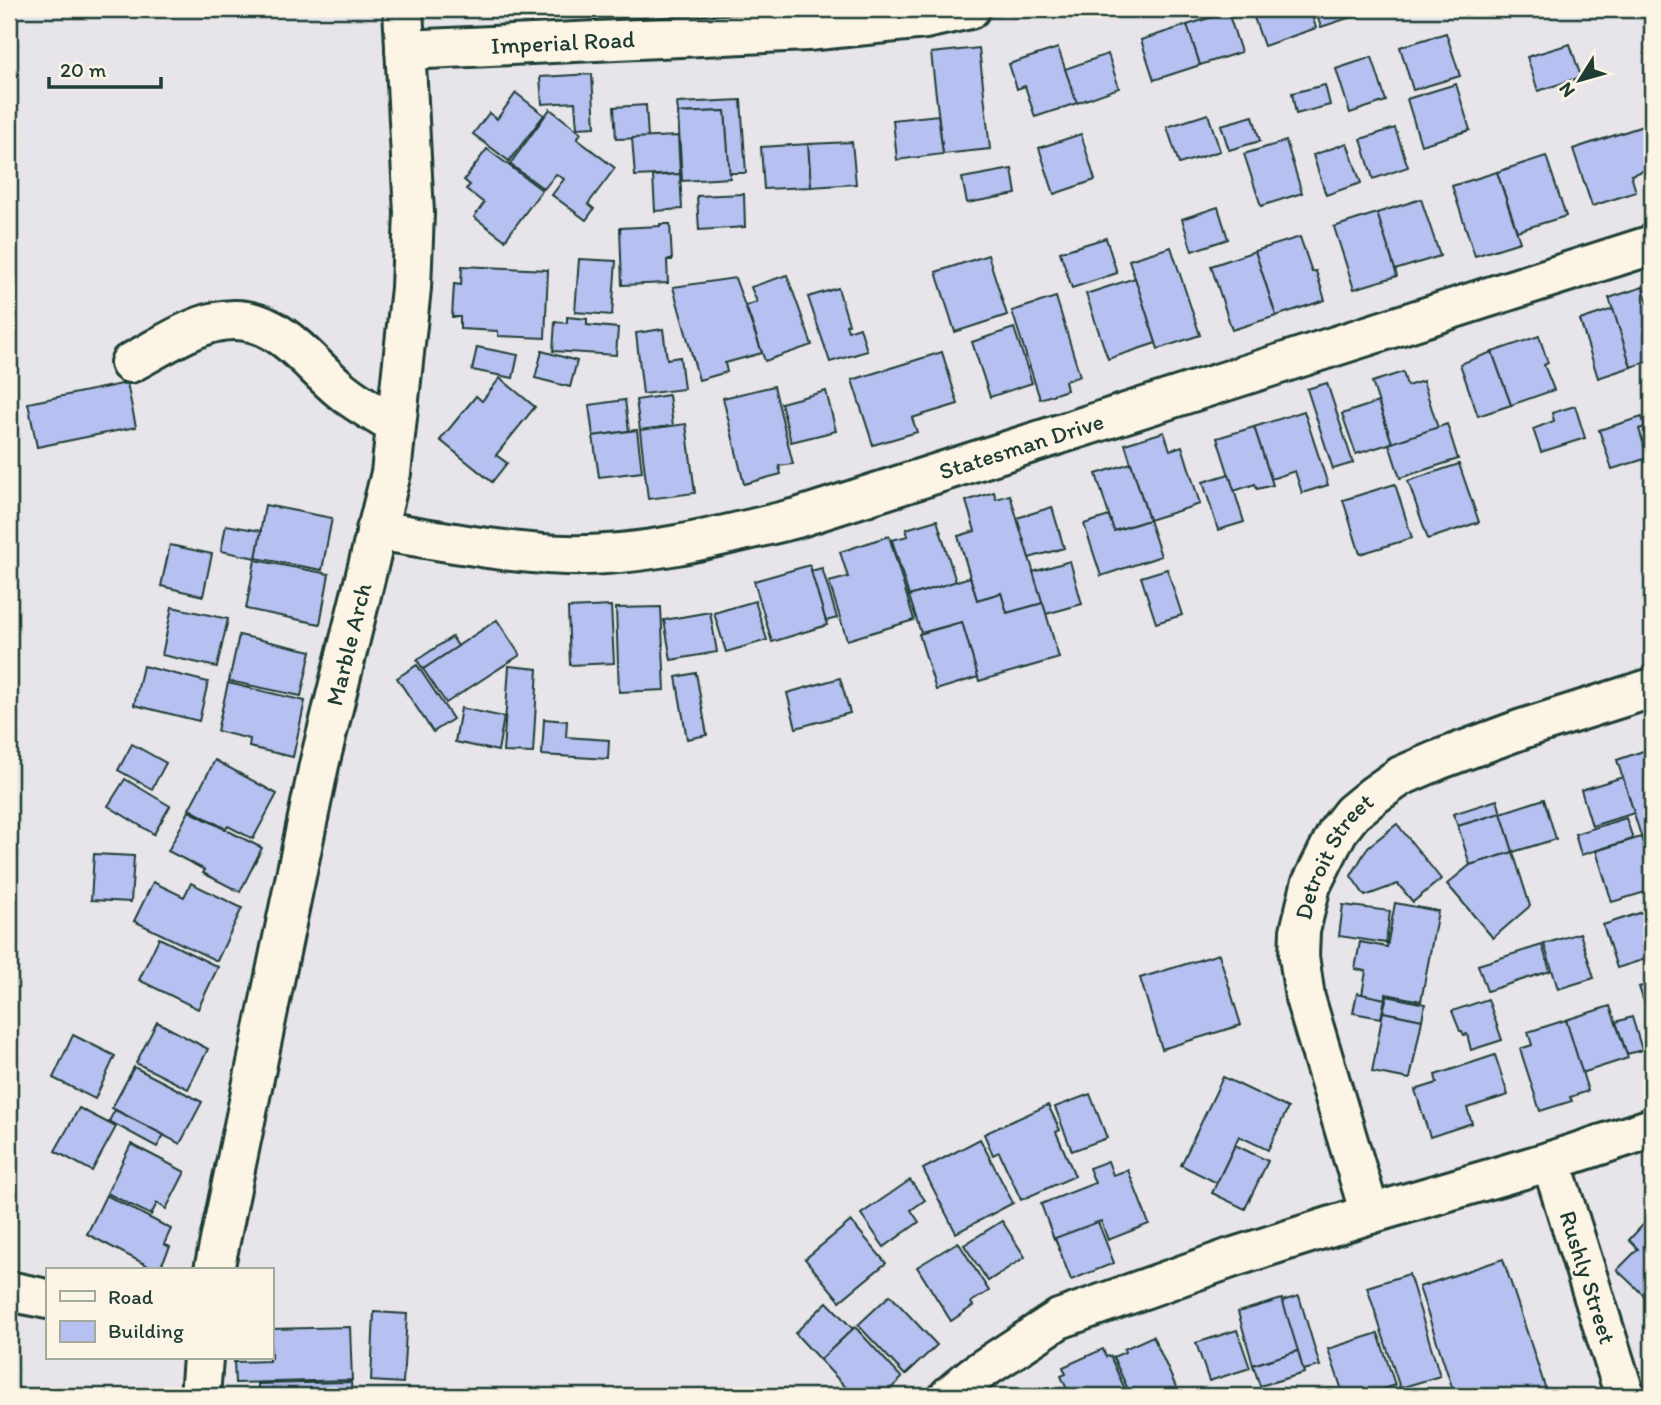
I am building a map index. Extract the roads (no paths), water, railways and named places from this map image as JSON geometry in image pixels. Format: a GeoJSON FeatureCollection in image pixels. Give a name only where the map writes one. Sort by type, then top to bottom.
{"type":"FeatureCollection","features":[{"type":"Feature","properties":{"kind":"street","name":"Marble Arch"},"geometry":{"type":"LineString","coordinates":[[214,1268],[319,765],[391,473],[411,288],[414,214],[403,9]]}},
{"type":"Feature","properties":{"kind":"street","name":"Imperial Road"},"geometry":{"type":"LineString","coordinates":[[405,50],[806,20],[925,19],[970,9]]}},
{"type":"Feature","properties":{"kind":"street","name":"Statesman Drive"},"geometry":{"type":"LineString","coordinates":[[376,530],[501,550],[567,555],[629,552],[727,536],[797,518],[1652,245]]}},
{"type":"Feature","properties":{"kind":"street"},"geometry":{"type":"LineString","coordinates":[[130,363],[201,326],[218,321],[250,321],[284,337],[354,400],[396,425]]}},
{"type":"Feature","properties":{"kind":"street","name":"Detroit Street"},"geometry":{"type":"LineString","coordinates":[[1370,1214],[1305,998],[1300,956],[1300,931],[1311,885],[1338,831],[1352,813],[1401,776],[1522,729],[1652,688]]}},
{"type":"Feature","properties":{"kind":"street"},"geometry":{"type":"LineString","coordinates":[[949,1396],[974,1375],[1059,1320],[1231,1258],[1652,1128]]}},
{"type":"Feature","properties":{"kind":"street","name":"Rushly Street"},"geometry":{"type":"LineString","coordinates":[[1551,1161],[1625,1396]]}},
{"type":"Feature","properties":{"kind":"street"},"geometry":{"type":"LineString","coordinates":[[9,1291],[46,1299]]}},
{"type":"Feature","properties":{"kind":"street"},"geometry":{"type":"LineString","coordinates":[[200,1396],[203,1360]]}}]}
